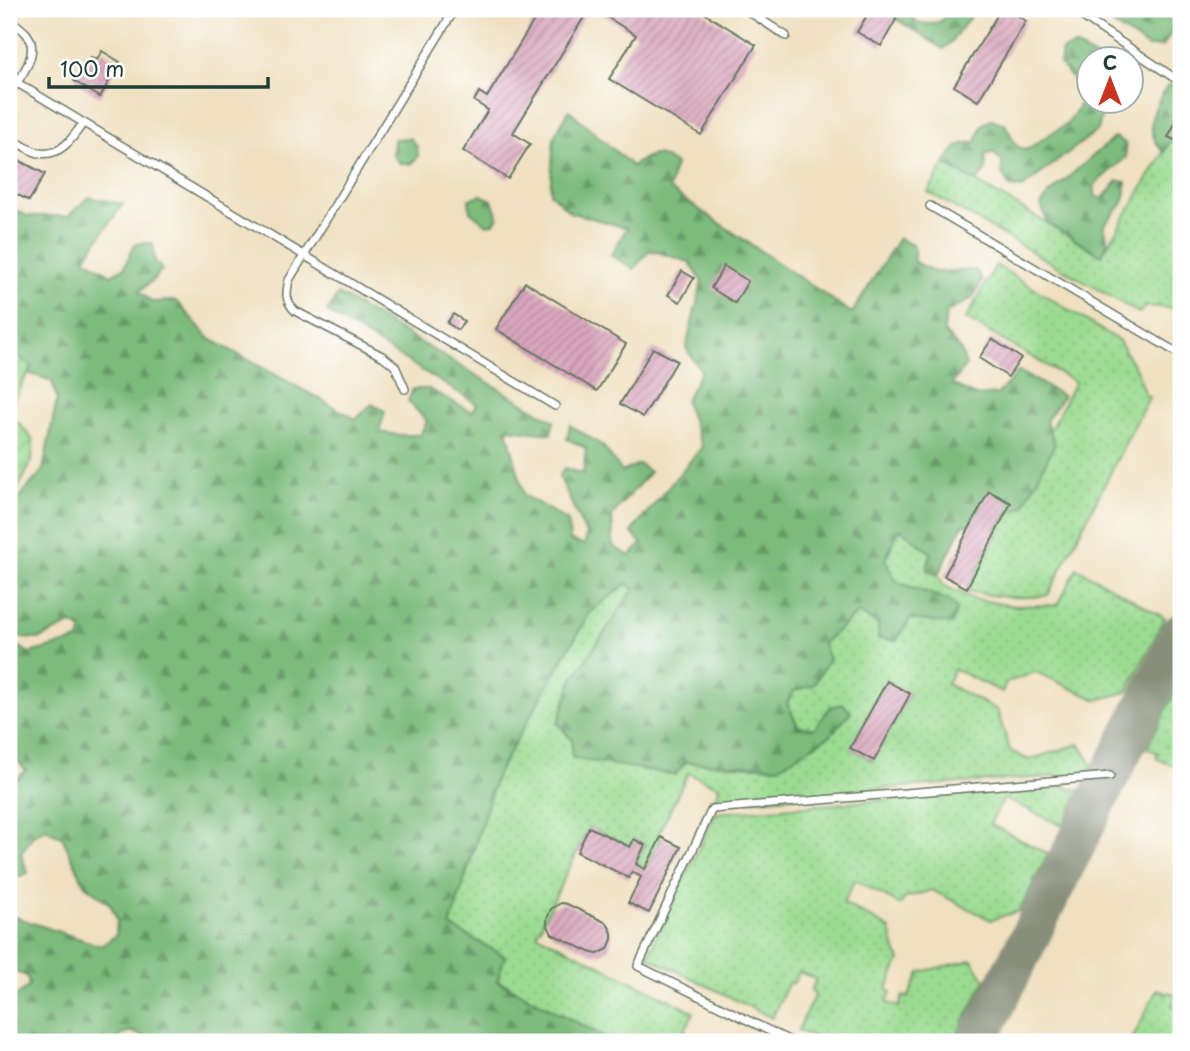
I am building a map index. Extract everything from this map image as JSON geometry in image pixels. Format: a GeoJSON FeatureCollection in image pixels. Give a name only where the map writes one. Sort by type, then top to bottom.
{"type":"FeatureCollection","features":[{"type":"Feature","properties":{"kind":"lane"},"geometry":{"type":"LineString","coordinates":[[405,389],[395,366],[384,357],[295,311],[288,304],[286,293],[289,280],[455,9]]}},
{"type":"Feature","properties":{"kind":"lane"},"geometry":{"type":"LineString","coordinates":[[745,9],[786,36]]}},
{"type":"Feature","properties":{"kind":"lane"},"geometry":{"type":"LineString","coordinates":[[1071,9],[1176,79],[1181,76]]}},
{"type":"Feature","properties":{"kind":"lane"},"geometry":{"type":"LineString","coordinates":[[9,18],[28,35],[32,46],[30,59],[9,94]]}},
{"type":"Feature","properties":{"kind":"lane"},"geometry":{"type":"LineString","coordinates":[[9,78],[555,406]]}},
{"type":"Feature","properties":{"kind":"lane"},"geometry":{"type":"LineString","coordinates":[[9,137],[37,153],[46,153],[60,149],[70,142],[83,123]]}},
{"type":"Feature","properties":{"kind":"lane"},"geometry":{"type":"LineString","coordinates":[[930,206],[1181,355]]}},
{"type":"Feature","properties":{"kind":"lane"},"geometry":{"type":"LineString","coordinates":[[792,1042],[638,966],[712,809],[1110,776]]}},
{"type":"Feature","properties":{"kind":"green space"},"geometry":{"type":"Polygon","coordinates":[[[881,9],[911,9],[916,22],[933,24],[944,18],[952,9],[976,9],[943,49],[881,9]]]}},
{"type":"Feature","properties":{"kind":"green space"},"geometry":{"type":"Polygon","coordinates":[[[1089,9],[1179,9],[1175,27],[1162,47],[1148,47],[1089,9]]]}},
{"type":"Feature","properties":{"kind":"green space"},"geometry":{"type":"Polygon","coordinates":[[[1074,46],[1074,81],[1060,64],[1062,50],[1074,46]]]}},
{"type":"Feature","properties":{"kind":"green space"},"geometry":{"type":"Polygon","coordinates":[[[1181,83],[1181,125],[1164,153],[1153,136],[1152,120],[1167,86],[1181,83]]]}},
{"type":"Feature","properties":{"kind":"green space"},"geometry":{"type":"Polygon","coordinates":[[[569,110],[632,166],[653,155],[675,164],[669,189],[852,313],[899,238],[914,246],[914,262],[935,272],[976,270],[982,281],[972,298],[946,313],[944,332],[961,351],[966,365],[952,384],[975,396],[998,394],[1019,371],[1063,396],[1046,421],[1055,444],[1023,507],[992,521],[963,525],[938,575],[927,570],[931,553],[900,529],[885,559],[897,582],[947,600],[957,608],[952,624],[910,619],[896,641],[878,638],[878,624],[858,613],[823,643],[829,659],[814,685],[793,691],[787,703],[798,726],[814,729],[831,707],[843,704],[851,712],[831,735],[778,767],[686,762],[675,775],[572,758],[572,740],[558,723],[573,679],[634,589],[627,583],[590,612],[497,774],[450,926],[505,956],[497,981],[614,1042],[159,1042],[130,1031],[120,1036],[120,1042],[9,1042],[9,1001],[29,986],[27,976],[13,971],[9,974],[9,906],[12,916],[101,946],[116,935],[117,919],[110,904],[85,885],[62,837],[46,829],[33,835],[21,854],[28,873],[15,878],[9,870],[9,773],[18,778],[26,770],[9,752],[9,644],[12,642],[29,653],[79,640],[82,629],[71,624],[39,639],[9,634],[9,513],[43,470],[57,399],[52,381],[28,373],[9,348],[9,206],[27,216],[68,216],[89,197],[123,204],[85,258],[111,275],[124,268],[135,244],[153,243],[155,261],[162,270],[139,291],[151,302],[176,301],[210,339],[356,419],[372,404],[385,411],[379,432],[420,435],[427,421],[408,401],[413,389],[429,389],[472,412],[477,404],[327,312],[338,294],[554,421],[551,434],[507,429],[524,495],[568,521],[570,541],[585,545],[586,534],[559,476],[565,468],[583,474],[586,448],[567,439],[570,425],[603,446],[622,472],[639,464],[650,472],[612,515],[613,546],[630,556],[642,544],[631,532],[702,447],[685,401],[701,371],[686,348],[702,282],[690,262],[650,250],[634,269],[611,255],[627,228],[570,212],[550,193],[554,137],[569,110]]]}},
{"type":"Feature","properties":{"kind":"green space"},"geometry":{"type":"Polygon","coordinates":[[[1074,114],[1074,116],[1102,116],[1098,130],[1022,188],[1010,187],[1002,174],[1002,162],[993,152],[985,155],[986,170],[976,182],[945,164],[957,147],[976,142],[982,125],[992,119],[1005,124],[1016,146],[1026,150],[1069,122],[1074,114]]]}},
{"type":"Feature","properties":{"kind":"green space"},"geometry":{"type":"Polygon","coordinates":[[[1115,137],[1125,143],[1126,157],[1095,184],[1095,195],[1102,199],[1118,181],[1126,182],[1126,191],[1123,203],[1104,226],[1107,241],[1102,255],[1047,223],[1041,205],[1048,195],[1115,137]]]}},
{"type":"Feature","properties":{"kind":"green space"},"geometry":{"type":"Polygon","coordinates":[[[410,138],[417,147],[418,157],[411,164],[401,164],[393,155],[394,139],[410,138]]]}},
{"type":"Feature","properties":{"kind":"green space"},"geometry":{"type":"Polygon","coordinates":[[[1171,140],[1181,145],[1181,309],[1147,306],[1139,313],[928,192],[945,164],[1102,255],[1171,140]]]}},
{"type":"Feature","properties":{"kind":"green space"},"geometry":{"type":"Polygon","coordinates":[[[481,195],[492,200],[498,217],[494,223],[487,225],[470,211],[469,199],[481,195]]]}},
{"type":"Feature","properties":{"kind":"green space"},"geometry":{"type":"Polygon","coordinates":[[[996,265],[1119,341],[1138,373],[1144,393],[1149,397],[1048,595],[1007,597],[967,591],[1075,382],[966,319],[996,265]]]}},
{"type":"Feature","properties":{"kind":"green space"},"geometry":{"type":"Polygon","coordinates":[[[9,351],[32,366],[9,408],[9,351]]]}},
{"type":"Feature","properties":{"kind":"green space"},"geometry":{"type":"Polygon","coordinates":[[[9,417],[18,422],[33,440],[32,461],[9,506],[9,417]]]}},
{"type":"Feature","properties":{"kind":"green space"},"geometry":{"type":"Polygon","coordinates":[[[900,528],[931,553],[927,570],[938,575],[943,585],[973,599],[1014,606],[1058,605],[1077,568],[1165,618],[1127,692],[1097,700],[1036,672],[1007,682],[1002,692],[954,669],[947,684],[997,710],[1010,751],[1029,760],[1079,744],[1093,766],[1087,774],[712,804],[720,787],[688,773],[645,869],[636,864],[645,845],[634,839],[630,847],[589,827],[537,934],[694,1012],[679,1042],[614,1042],[497,980],[450,927],[497,774],[590,612],[627,583],[634,589],[573,679],[558,723],[572,740],[686,762],[778,767],[831,735],[830,707],[815,729],[798,726],[787,703],[823,643],[858,613],[878,624],[878,638],[896,641],[910,619],[947,600],[897,582],[884,559],[900,528]],[[886,681],[851,748],[873,761],[910,694],[886,681]]]}},
{"type":"Feature","properties":{"kind":"green space"},"geometry":{"type":"Polygon","coordinates":[[[1181,688],[1181,770],[1156,758],[1158,753],[1147,748],[1176,690],[1181,688]]]}},
{"type":"Feature","properties":{"kind":"green space"},"geometry":{"type":"Polygon","coordinates":[[[1067,786],[1068,789],[1081,790],[1063,826],[1004,798],[990,824],[1048,854],[1019,911],[991,920],[932,890],[905,898],[900,905],[855,880],[843,903],[890,929],[900,960],[887,989],[891,992],[887,1003],[899,1007],[903,996],[908,998],[920,972],[972,960],[985,980],[953,1042],[823,1042],[798,1030],[815,994],[811,991],[816,979],[799,972],[793,984],[789,982],[772,1018],[647,956],[716,813],[1067,786]]]}},
{"type":"Feature","properties":{"kind":"green space"},"geometry":{"type":"Polygon","coordinates":[[[1157,989],[1177,996],[1172,1006],[1181,1010],[1181,1042],[1131,1042],[1157,989]]]}},
{"type":"Feature","properties":{"kind":"building"},"geometry":{"type":"Polygon","coordinates":[[[541,9],[589,9],[513,133],[530,144],[508,179],[463,151],[488,110],[474,101],[479,92],[487,97],[541,9]]]}},
{"type":"Feature","properties":{"kind":"building"},"geometry":{"type":"Polygon","coordinates":[[[594,9],[697,9],[756,45],[701,135],[609,79],[636,35],[594,9]]]}},
{"type":"Feature","properties":{"kind":"building"},"geometry":{"type":"Polygon","coordinates":[[[871,9],[881,9],[897,18],[881,46],[857,32],[871,9]]]}},
{"type":"Feature","properties":{"kind":"building"},"geometry":{"type":"Polygon","coordinates":[[[1001,9],[1007,9],[1026,21],[978,101],[954,86],[1001,9]]]}},
{"type":"Feature","properties":{"kind":"building"},"geometry":{"type":"Polygon","coordinates":[[[102,51],[120,62],[100,97],[74,81],[91,57],[97,60],[102,51]]]}},
{"type":"Feature","properties":{"kind":"building"},"geometry":{"type":"Polygon","coordinates":[[[1176,122],[1181,125],[1181,143],[1168,137],[1176,122]]]}},
{"type":"Feature","properties":{"kind":"building"},"geometry":{"type":"Polygon","coordinates":[[[9,155],[45,174],[29,201],[9,190],[9,155]]]}},
{"type":"Feature","properties":{"kind":"building"},"geometry":{"type":"Polygon","coordinates":[[[724,266],[748,281],[735,303],[711,288],[724,266]]]}},
{"type":"Feature","properties":{"kind":"building"},"geometry":{"type":"Polygon","coordinates":[[[682,271],[694,278],[680,302],[668,295],[682,271]]]}},
{"type":"Feature","properties":{"kind":"building"},"geometry":{"type":"Polygon","coordinates":[[[525,282],[626,344],[597,391],[496,329],[525,282]]]}},
{"type":"Feature","properties":{"kind":"building"},"geometry":{"type":"Polygon","coordinates":[[[453,314],[464,321],[458,330],[447,323],[453,314]]]}},
{"type":"Feature","properties":{"kind":"building"},"geometry":{"type":"Polygon","coordinates":[[[992,339],[1021,358],[1008,377],[979,358],[992,339]]]}},
{"type":"Feature","properties":{"kind":"building"},"geometry":{"type":"Polygon","coordinates":[[[653,348],[677,361],[643,417],[620,404],[653,348]]]}},
{"type":"Feature","properties":{"kind":"building"},"geometry":{"type":"Polygon","coordinates":[[[989,491],[1011,503],[967,588],[944,576],[989,491]]]}},
{"type":"Feature","properties":{"kind":"building"},"geometry":{"type":"Polygon","coordinates":[[[887,681],[910,694],[874,761],[850,748],[887,681]]]}},
{"type":"Feature","properties":{"kind":"building"},"geometry":{"type":"Polygon","coordinates":[[[589,827],[630,847],[634,839],[645,845],[636,864],[645,869],[661,837],[681,847],[649,913],[628,903],[641,877],[632,872],[629,878],[577,852],[589,827]]]}},
{"type":"Feature","properties":{"kind":"building"},"geometry":{"type":"Polygon","coordinates":[[[561,903],[607,923],[612,933],[608,949],[598,954],[592,953],[552,934],[547,919],[551,909],[561,903]]]}},
{"type":"Feature","properties":{"kind":"taxiway"},"geometry":{"type":"LineString","coordinates":[[977,1042],[1181,633]]}}]}
